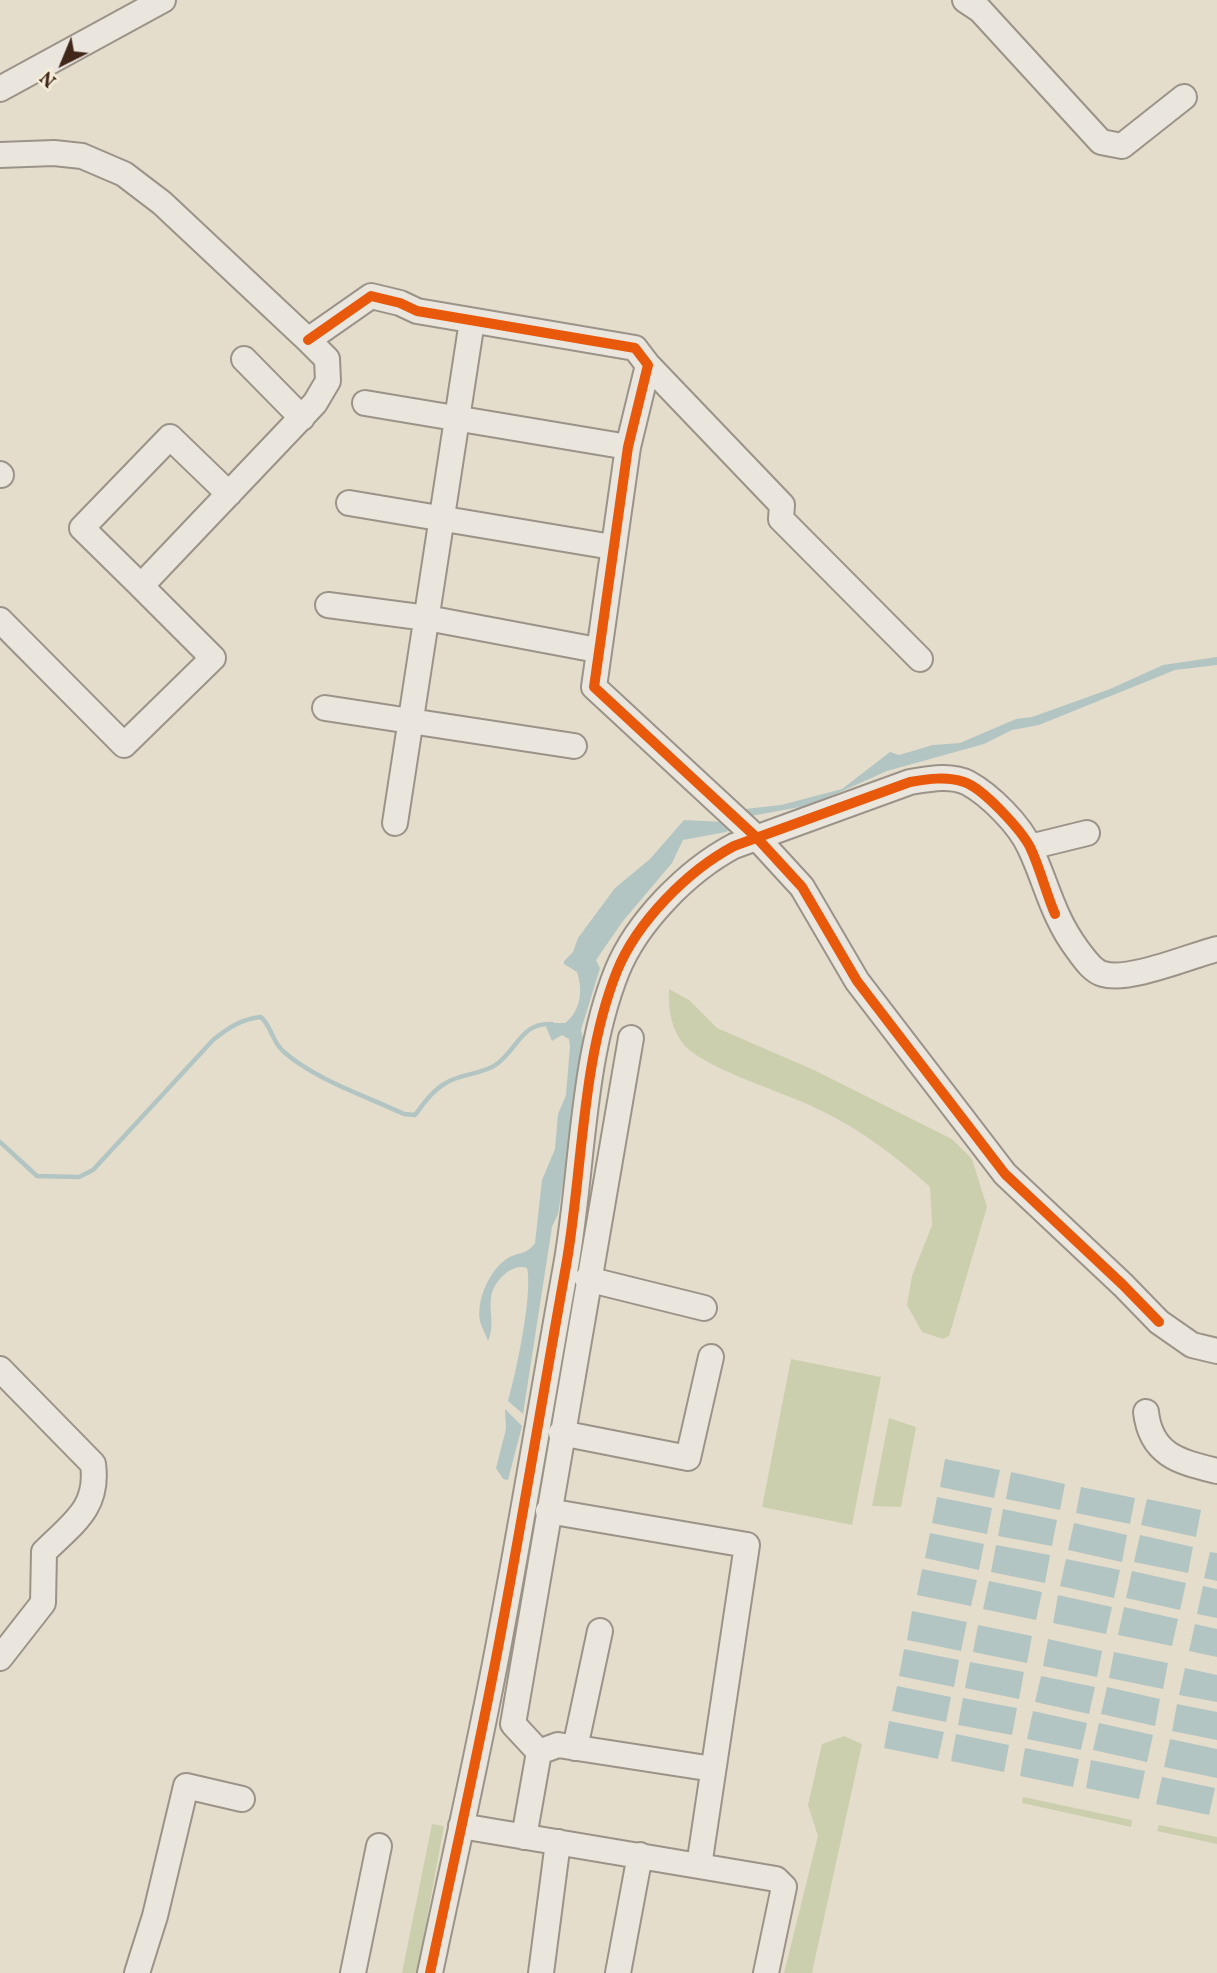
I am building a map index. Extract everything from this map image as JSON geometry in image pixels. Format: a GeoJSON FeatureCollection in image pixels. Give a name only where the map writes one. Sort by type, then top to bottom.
{"type":"FeatureCollection","features":[{"type":"Feature","properties":{"kind":"street"},"geometry":{"type":"LineString","coordinates":[[0,89],[163,0]]}},
{"type":"Feature","properties":{"kind":"street"},"geometry":{"type":"LineString","coordinates":[[965,0],[980,10],[1101,142],[1122,146],[1184,97]]}},
{"type":"Feature","properties":{"kind":"street"},"geometry":{"type":"LineString","coordinates":[[0,155],[54,153],[82,156],[124,174],[162,203],[327,359],[328,381],[308,411],[141,586]]}},
{"type":"Feature","properties":{"kind":"street"},"geometry":{"type":"LineString","coordinates":[[309,340],[371,296],[400,303],[417,311],[635,348],[648,365],[782,505],[780,519],[920,659]]}},
{"type":"Feature","properties":{"kind":"street"},"geometry":{"type":"LineString","coordinates":[[395,822],[472,321]]}},
{"type":"Feature","properties":{"kind":"street"},"geometry":{"type":"LineString","coordinates":[[244,359],[308,411]]}},
{"type":"Feature","properties":{"kind":"street"},"geometry":{"type":"LineString","coordinates":[[648,365],[628,447],[597,650],[594,687],[743,825],[802,887],[856,981],[1005,1174],[1123,1285],[1158,1322],[1192,1345],[1217,1351]]}},
{"type":"Feature","properties":{"kind":"street"},"geometry":{"type":"LineString","coordinates":[[365,402],[628,447]]}},
{"type":"Feature","properties":{"kind":"street"},"geometry":{"type":"LineString","coordinates":[[0,620],[124,745],[213,658],[82,528],[170,437],[229,494]]}},
{"type":"Feature","properties":{"kind":"street"},"geometry":{"type":"LineString","coordinates":[[349,503],[612,547]]}},
{"type":"Feature","properties":{"kind":"street"},"geometry":{"type":"LineString","coordinates":[[328,605],[427,618],[597,650]]}},
{"type":"Feature","properties":{"kind":"street"},"geometry":{"type":"LineString","coordinates":[[325,708],[574,746]]}},
{"type":"Feature","properties":{"kind":"street"},"geometry":{"type":"LineString","coordinates":[[430,1973],[501,1633],[567,1260],[597,1040],[616,972],[631,939],[653,912],[716,855],[743,825],[910,782],[938,778],[966,782],[991,802],[1030,847],[1055,914],[1088,964],[1102,974],[1120,976],[1217,949]]}},
{"type":"Feature","properties":{"kind":"street"},"geometry":{"type":"LineString","coordinates":[[1030,847],[1087,833]]}},
{"type":"Feature","properties":{"kind":"street"},"geometry":{"type":"LineString","coordinates":[[539,1752],[513,1724],[587,1279],[631,1038]]}},
{"type":"Feature","properties":{"kind":"street"},"geometry":{"type":"LineString","coordinates":[[587,1279],[704,1308]]}},
{"type":"Feature","properties":{"kind":"street"},"geometry":{"type":"LineString","coordinates":[[561,1433],[688,1458],[711,1357]]}},
{"type":"Feature","properties":{"kind":"street"},"geometry":{"type":"LineString","coordinates":[[0,1369],[93,1464],[95,1482],[88,1508],[44,1552],[43,1603],[0,1658]]}},
{"type":"Feature","properties":{"kind":"street"},"geometry":{"type":"LineString","coordinates":[[1146,1412],[1148,1429],[1175,1460],[1217,1471]]}},
{"type":"Feature","properties":{"kind":"street"},"geometry":{"type":"LineString","coordinates":[[548,1511],[747,1545],[699,1866]]}},
{"type":"Feature","properties":{"kind":"street"},"geometry":{"type":"LineString","coordinates":[[575,1748],[600,1631]]}},
{"type":"Feature","properties":{"kind":"street"},"geometry":{"type":"LineString","coordinates":[[539,1752],[558,1745],[713,1769]]}},
{"type":"Feature","properties":{"kind":"street"},"geometry":{"type":"LineString","coordinates":[[524,1837],[539,1752]]}},
{"type":"Feature","properties":{"kind":"street"},"geometry":{"type":"LineString","coordinates":[[142,1972],[186,1786],[242,1800]]}},
{"type":"Feature","properties":{"kind":"street"},"geometry":{"type":"LineString","coordinates":[[461,1826],[776,1879],[784,1887],[766,1973]]}},
{"type":"Feature","properties":{"kind":"street"},"geometry":{"type":"LineString","coordinates":[[541,1973],[558,1842]]}},
{"type":"Feature","properties":{"kind":"street"},"geometry":{"type":"LineString","coordinates":[[353,1973],[379,1846]]}},
{"type":"Feature","properties":{"kind":"street"},"geometry":{"type":"LineString","coordinates":[[618,1973],[640,1855]]}},
{"type":"Feature","properties":{"kind":"green space"},"geometry":{"type":"Polygon","coordinates":[[[669,989],[689,1000],[717,1028],[814,1070],[952,1139],[972,1159],[987,1207],[949,1336],[943,1339],[922,1332],[907,1305],[912,1276],[932,1225],[930,1187],[878,1144],[850,1126],[806,1103],[728,1072],[695,1054],[684,1045],[673,1026],[669,989]]]}},
{"type":"Feature","properties":{"kind":"green space"},"geometry":{"type":"Polygon","coordinates":[[[791,1359],[881,1377],[852,1525],[762,1507],[791,1359]]]}},
{"type":"Feature","properties":{"kind":"green space"},"geometry":{"type":"Polygon","coordinates":[[[889,1418],[916,1427],[901,1507],[872,1506],[889,1418]]]}},
{"type":"Feature","properties":{"kind":"green space"},"geometry":{"type":"Polygon","coordinates":[[[844,1736],[862,1744],[812,1973],[784,1973],[818,1836],[808,1805],[822,1744],[844,1736]]]}},
{"type":"Feature","properties":{"kind":"green space"},"geometry":{"type":"Polygon","coordinates":[[[1023,1797],[1132,1820],[1131,1827],[1022,1803],[1023,1797]]]}},
{"type":"Feature","properties":{"kind":"green space"},"geometry":{"type":"Polygon","coordinates":[[[432,1824],[444,1826],[417,1973],[402,1973],[432,1824]]]}},
{"type":"Feature","properties":{"kind":"green space"},"geometry":{"type":"Polygon","coordinates":[[[1159,1825],[1217,1837],[1217,1844],[1157,1831],[1159,1825]]]}},
{"type":"Feature","properties":{"kind":"shaded area"},"geometry":{"type":"Polygon","coordinates":[[[1217,657],[1217,665],[1175,670],[1039,725],[1012,730],[984,744],[887,771],[811,805],[751,816],[726,832],[683,840],[672,863],[623,921],[596,960],[600,968],[581,1030],[584,1043],[574,1095],[575,1109],[558,1214],[552,1227],[523,1414],[508,1401],[526,1314],[527,1268],[515,1268],[495,1285],[491,1297],[491,1330],[488,1341],[480,1321],[480,1304],[490,1277],[501,1263],[526,1251],[535,1243],[542,1180],[555,1149],[558,1114],[566,1095],[570,1046],[569,1039],[562,1035],[552,1041],[546,1027],[548,1023],[565,1023],[577,1006],[580,993],[577,972],[564,964],[564,961],[573,952],[578,938],[615,888],[650,859],[684,820],[723,822],[745,809],[781,805],[842,789],[890,752],[899,755],[933,745],[960,743],[1016,719],[1032,717],[1110,689],[1163,665],[1217,657]]]}},
{"type":"Feature","properties":{"kind":"shaded area"},"geometry":{"type":"Polygon","coordinates":[[[505,1409],[522,1426],[508,1480],[503,1479],[496,1468],[506,1429],[505,1409]]]}},
{"type":"Feature","properties":{"kind":"shaded area"},"geometry":{"type":"Polygon","coordinates":[[[945,1459],[1000,1470],[994,1498],[940,1487],[945,1459]]]}},
{"type":"Feature","properties":{"kind":"shaded area"},"geometry":{"type":"Polygon","coordinates":[[[1011,1472],[1065,1484],[1060,1510],[1006,1499],[1011,1472]]]}},
{"type":"Feature","properties":{"kind":"shaded area"},"geometry":{"type":"Polygon","coordinates":[[[1081,1487],[1135,1498],[1130,1524],[1076,1513],[1081,1487]]]}},
{"type":"Feature","properties":{"kind":"shaded area"},"geometry":{"type":"Polygon","coordinates":[[[937,1497],[992,1508],[987,1534],[932,1523],[937,1497]]]}},
{"type":"Feature","properties":{"kind":"shaded area"},"geometry":{"type":"Polygon","coordinates":[[[1147,1499],[1201,1510],[1196,1537],[1141,1525],[1147,1499]]]}},
{"type":"Feature","properties":{"kind":"shaded area"},"geometry":{"type":"Polygon","coordinates":[[[1003,1509],[1057,1520],[1052,1546],[998,1536],[1003,1509]]]}},
{"type":"Feature","properties":{"kind":"shaded area"},"geometry":{"type":"Polygon","coordinates":[[[1074,1523],[1127,1535],[1122,1562],[1068,1550],[1074,1523]]]}},
{"type":"Feature","properties":{"kind":"shaded area"},"geometry":{"type":"Polygon","coordinates":[[[930,1533],[984,1544],[979,1570],[925,1558],[930,1533]]]}},
{"type":"Feature","properties":{"kind":"shaded area"},"geometry":{"type":"Polygon","coordinates":[[[1140,1535],[1193,1547],[1188,1573],[1134,1562],[1140,1535]]]}},
{"type":"Feature","properties":{"kind":"shaded area"},"geometry":{"type":"Polygon","coordinates":[[[996,1545],[1050,1555],[1045,1583],[991,1572],[996,1545]]]}},
{"type":"Feature","properties":{"kind":"shaded area"},"geometry":{"type":"Polygon","coordinates":[[[1210,1552],[1217,1553],[1217,1581],[1204,1578],[1210,1552]]]}},
{"type":"Feature","properties":{"kind":"shaded area"},"geometry":{"type":"Polygon","coordinates":[[[1066,1559],[1120,1570],[1114,1598],[1060,1586],[1066,1559]]]}},
{"type":"Feature","properties":{"kind":"shaded area"},"geometry":{"type":"Polygon","coordinates":[[[922,1569],[977,1580],[971,1606],[917,1595],[922,1569]]]}},
{"type":"Feature","properties":{"kind":"shaded area"},"geometry":{"type":"Polygon","coordinates":[[[1132,1571],[1186,1583],[1180,1610],[1126,1598],[1132,1571]]]}},
{"type":"Feature","properties":{"kind":"shaded area"},"geometry":{"type":"Polygon","coordinates":[[[989,1581],[1042,1592],[1036,1620],[983,1609],[989,1581]]]}},
{"type":"Feature","properties":{"kind":"shaded area"},"geometry":{"type":"Polygon","coordinates":[[[1203,1586],[1217,1589],[1217,1618],[1197,1614],[1203,1586]]]}},
{"type":"Feature","properties":{"kind":"shaded area"},"geometry":{"type":"Polygon","coordinates":[[[1058,1595],[1112,1607],[1106,1634],[1053,1623],[1058,1595]]]}},
{"type":"Feature","properties":{"kind":"shaded area"},"geometry":{"type":"Polygon","coordinates":[[[1124,1607],[1178,1619],[1172,1646],[1118,1635],[1124,1607]]]}},
{"type":"Feature","properties":{"kind":"shaded area"},"geometry":{"type":"Polygon","coordinates":[[[912,1611],[967,1622],[961,1651],[907,1640],[912,1611]]]}},
{"type":"Feature","properties":{"kind":"shaded area"},"geometry":{"type":"Polygon","coordinates":[[[1195,1624],[1217,1629],[1217,1657],[1189,1651],[1195,1624]]]}},
{"type":"Feature","properties":{"kind":"shaded area"},"geometry":{"type":"Polygon","coordinates":[[[978,1625],[1032,1636],[1027,1663],[973,1652],[978,1625]]]}},
{"type":"Feature","properties":{"kind":"shaded area"},"geometry":{"type":"Polygon","coordinates":[[[1048,1639],[1102,1651],[1097,1677],[1043,1666],[1048,1639]]]}},
{"type":"Feature","properties":{"kind":"shaded area"},"geometry":{"type":"Polygon","coordinates":[[[904,1649],[959,1660],[954,1687],[899,1676],[904,1649]]]}},
{"type":"Feature","properties":{"kind":"shaded area"},"geometry":{"type":"Polygon","coordinates":[[[1114,1652],[1168,1663],[1163,1689],[1109,1678],[1114,1652]]]}},
{"type":"Feature","properties":{"kind":"shaded area"},"geometry":{"type":"Polygon","coordinates":[[[970,1662],[1024,1672],[1019,1699],[965,1688],[970,1662]]]}},
{"type":"Feature","properties":{"kind":"shaded area"},"geometry":{"type":"Polygon","coordinates":[[[1185,1668],[1217,1675],[1217,1702],[1179,1695],[1185,1668]]]}},
{"type":"Feature","properties":{"kind":"shaded area"},"geometry":{"type":"Polygon","coordinates":[[[1041,1676],[1095,1687],[1089,1714],[1035,1702],[1041,1676]]]}},
{"type":"Feature","properties":{"kind":"shaded area"},"geometry":{"type":"Polygon","coordinates":[[[897,1686],[951,1697],[946,1722],[892,1711],[897,1686]]]}},
{"type":"Feature","properties":{"kind":"shaded area"},"geometry":{"type":"Polygon","coordinates":[[[1107,1687],[1160,1699],[1155,1726],[1101,1714],[1107,1687]]]}},
{"type":"Feature","properties":{"kind":"shaded area"},"geometry":{"type":"Polygon","coordinates":[[[963,1698],[1017,1708],[1012,1735],[958,1725],[963,1698]]]}},
{"type":"Feature","properties":{"kind":"shaded area"},"geometry":{"type":"Polygon","coordinates":[[[1177,1704],[1217,1712],[1217,1740],[1172,1731],[1177,1704]]]}},
{"type":"Feature","properties":{"kind":"shaded area"},"geometry":{"type":"Polygon","coordinates":[[[1033,1711],[1087,1723],[1081,1750],[1027,1739],[1033,1711]]]}},
{"type":"Feature","properties":{"kind":"shaded area"},"geometry":{"type":"Polygon","coordinates":[[[889,1721],[944,1732],[938,1759],[884,1748],[889,1721]]]}},
{"type":"Feature","properties":{"kind":"shaded area"},"geometry":{"type":"Polygon","coordinates":[[[1099,1723],[1153,1735],[1147,1762],[1093,1750],[1099,1723]]]}},
{"type":"Feature","properties":{"kind":"shaded area"},"geometry":{"type":"Polygon","coordinates":[[[956,1734],[1009,1745],[1004,1772],[951,1761],[956,1734]]]}},
{"type":"Feature","properties":{"kind":"shaded area"},"geometry":{"type":"Polygon","coordinates":[[[1170,1739],[1217,1749],[1217,1778],[1164,1767],[1170,1739]]]}},
{"type":"Feature","properties":{"kind":"shaded area"},"geometry":{"type":"Polygon","coordinates":[[[1025,1748],[1079,1759],[1073,1787],[1020,1776],[1025,1748]]]}},
{"type":"Feature","properties":{"kind":"shaded area"},"geometry":{"type":"Polygon","coordinates":[[[1091,1760],[1145,1771],[1139,1799],[1086,1788],[1091,1760]]]}},
{"type":"Feature","properties":{"kind":"shaded area"},"geometry":{"type":"Polygon","coordinates":[[[1162,1777],[1215,1788],[1209,1815],[1156,1804],[1162,1777]]]}},
{"type":"Feature","properties":{"kind":"waterway"},"geometry":{"type":"LineString","coordinates":[[0,1142],[37,1176],[79,1177],[93,1170],[213,1040],[235,1025],[254,1018],[261,1017],[280,1048],[311,1071],[404,1114],[415,1115],[441,1086],[458,1077],[491,1068],[504,1058],[527,1032],[542,1024],[552,1024]]}},
{"type":"Feature","properties":{"kind":"cycle path"},"geometry":{"type":"LineString","coordinates":[[308,340],[371,296],[400,303],[417,311],[635,348],[648,365],[628,447],[594,687],[757,838],[802,887],[857,981],[1005,1174],[1159,1322]]}},
{"type":"Feature","properties":{"kind":"cycle path"},"geometry":{"type":"LineString","coordinates":[[430,1973],[518,1540],[572,1229],[584,1116],[596,1042],[617,971],[637,934],[682,884],[734,846],[910,782],[930,779],[950,779],[972,786],[1010,821],[1030,847],[1055,914]]}}]}
